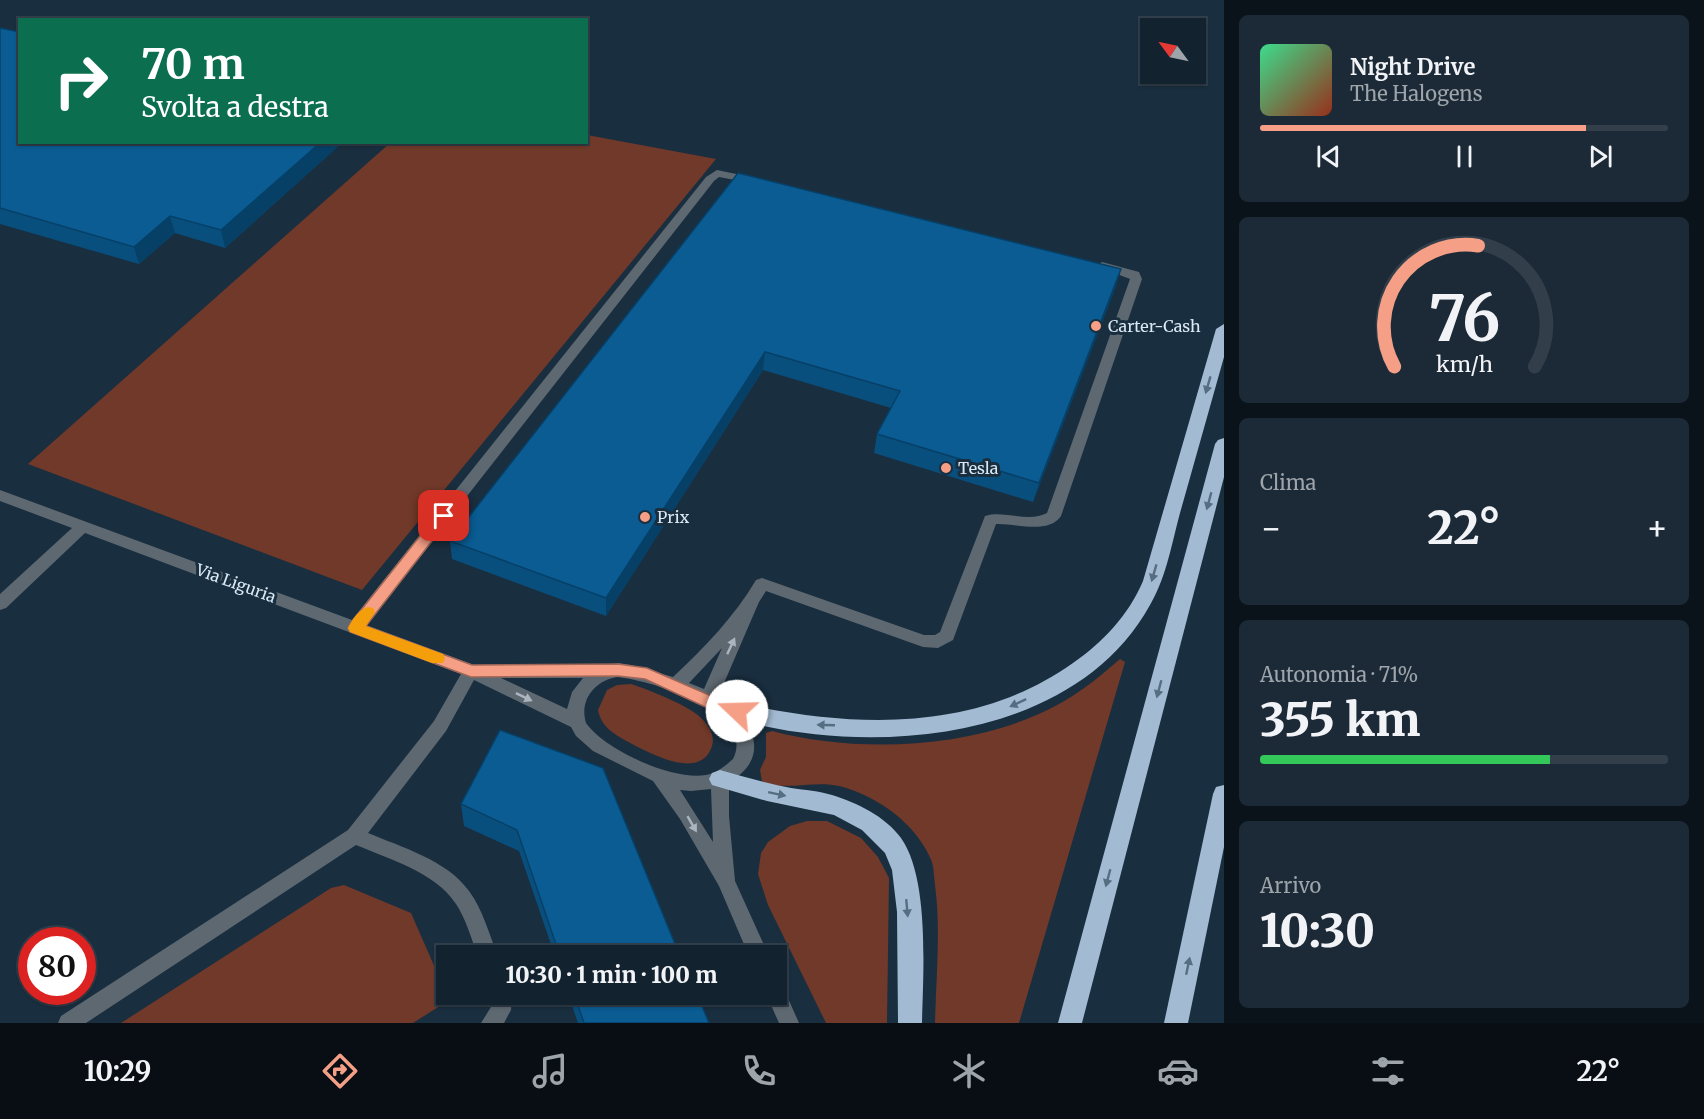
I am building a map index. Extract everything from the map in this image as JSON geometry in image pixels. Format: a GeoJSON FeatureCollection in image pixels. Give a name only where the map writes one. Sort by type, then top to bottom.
{"type":"FeatureCollection","features":[{"type":"Feature","properties":{"kind":"highway"},"geometry":{"type":"LineString","coordinates":[[715,704],[774,720],[809,724],[903,727],[940,724],[970,719],[1008,708],[1070,676],[1096,657],[1120,634],[1149,591],[1224,329]]}},
{"type":"Feature","properties":{"kind":"highway"},"geometry":{"type":"LineString","coordinates":[[1070,1023],[1224,444]]}},
{"type":"Feature","properties":{"kind":"highway"},"geometry":{"type":"LineString","coordinates":[[720,779],[838,807],[860,818],[890,842],[898,853],[908,912],[910,1023]]}},
{"type":"Feature","properties":{"kind":"highway"},"geometry":{"type":"LineString","coordinates":[[1176,1023],[1224,795]]}},
{"type":"Feature","properties":{"kind":"street"},"geometry":{"type":"LineString","coordinates":[[356,628],[710,179],[717,173],[765,183]]}},
{"type":"Feature","properties":{"kind":"street"},"geometry":{"type":"LineString","coordinates":[[715,704],[720,669],[762,584],[923,641],[938,642],[947,636],[990,520],[1008,517],[1040,521],[1048,520],[1053,516],[1136,279],[1135,275],[1130,273],[1084,262]]}},
{"type":"Feature","properties":{"kind":"street","name":"Via Liguria"},"geometry":{"type":"LineString","coordinates":[[0,495],[471,671],[577,722],[590,738],[609,751],[659,776],[693,785],[720,779],[738,765],[745,747],[745,738],[740,724],[715,704],[676,685],[634,671],[471,671]]}},
{"type":"Feature","properties":{"kind":"street"},"geometry":{"type":"LineString","coordinates":[[0,604],[83,526]]}},
{"type":"Feature","properties":{"kind":"street"},"geometry":{"type":"LineString","coordinates":[[676,685],[700,662],[752,601]]}},
{"type":"Feature","properties":{"kind":"street"},"geometry":{"type":"LineString","coordinates":[[68,1023],[355,836],[440,726],[471,671]]}},
{"type":"Feature","properties":{"kind":"street"},"geometry":{"type":"LineString","coordinates":[[577,722],[575,713],[579,695],[593,679],[606,672]]}},
{"type":"Feature","properties":{"kind":"street"},"geometry":{"type":"LineString","coordinates":[[659,776],[686,813],[726,881],[754,945]]}},
{"type":"Feature","properties":{"kind":"street"},"geometry":{"type":"LineString","coordinates":[[720,779],[720,816],[726,881]]}},
{"type":"Feature","properties":{"kind":"street"},"geometry":{"type":"LineString","coordinates":[[355,836],[439,875],[453,885],[463,897],[483,945]]}},
{"type":"Feature","properties":{"kind":"street"},"geometry":{"type":"LineString","coordinates":[[491,1023],[501,1010],[501,1005]]}},
{"type":"Feature","properties":{"kind":"street"},"geometry":{"type":"LineString","coordinates":[[781,1005],[789,1023]]}},
{"type":"Feature","properties":{"kind":"shaded area"},"geometry":{"type":"Polygon","coordinates":[[[588,135],[716,159],[362,590],[28,464],[389,144],[588,144],[588,135]]]}},
{"type":"Feature","properties":{"kind":"shaded area"},"geometry":{"type":"Polygon","coordinates":[[[1120,659],[1125,662],[1019,1023],[935,1023],[937,902],[933,865],[925,848],[917,836],[894,813],[882,804],[854,791],[839,786],[819,784],[779,786],[762,781],[760,770],[766,757],[766,733],[772,731],[838,743],[873,744],[908,744],[978,734],[1010,725],[1052,708],[1083,689],[1120,659]]]}},
{"type":"Feature","properties":{"kind":"shaded area"},"geometry":{"type":"Polygon","coordinates":[[[631,684],[670,699],[698,715],[712,736],[713,743],[706,756],[698,762],[675,762],[632,744],[606,727],[598,710],[607,690],[617,685],[631,684]]]}},
{"type":"Feature","properties":{"kind":"shaded area"},"geometry":{"type":"Polygon","coordinates":[[[807,821],[827,821],[861,838],[878,857],[889,878],[887,1023],[826,1023],[768,905],[758,874],[761,853],[768,842],[790,826],[807,821]]]}},
{"type":"Feature","properties":{"kind":"shaded area"},"geometry":{"type":"Polygon","coordinates":[[[344,885],[411,913],[436,970],[436,1005],[441,1005],[413,1023],[121,1023],[331,888],[344,885]]]}},
{"type":"Feature","properties":{"kind":"building"},"geometry":{"type":"Polygon","coordinates":[[[0,28],[18,32],[18,144],[319,144],[221,230],[170,216],[134,247],[0,208],[0,28]]]}},
{"type":"Feature","properties":{"kind":"building"},"geometry":{"type":"Polygon","coordinates":[[[738,173],[1121,269],[1039,483],[877,434],[900,391],[765,352],[606,598],[450,541],[738,173]]]}},
{"type":"Feature","properties":{"kind":"building"},"geometry":{"type":"Polygon","coordinates":[[[500,730],[603,768],[675,945],[556,945],[517,830],[461,804],[500,730]]]}},
{"type":"Feature","properties":{"kind":"building"},"geometry":{"type":"Polygon","coordinates":[[[578,1005],[702,1005],[709,1023],[584,1023],[578,1005]]]}},
{"type":"Feature","properties":{"kind":"slow traffic"},"geometry":{"type":"LineString","coordinates":[[368,612],[356,628],[438,658]]}},
{"type":"Feature","properties":{"kind":"place","name":"Carter-Cash"},"geometry":{"type":"Point","coordinates":[1096,326]}},
{"type":"Feature","properties":{"kind":"place","name":"Tesla"},"geometry":{"type":"Point","coordinates":[946,468]}},
{"type":"Feature","properties":{"kind":"place","name":"Prix"},"geometry":{"type":"Point","coordinates":[645,517]}},
{"type":"Feature","properties":{"kind":"route"},"geometry":{"type":"LineString","coordinates":[[444,516],[356,628],[471,671],[634,671],[676,685],[722,707],[737,711]]}}]}
